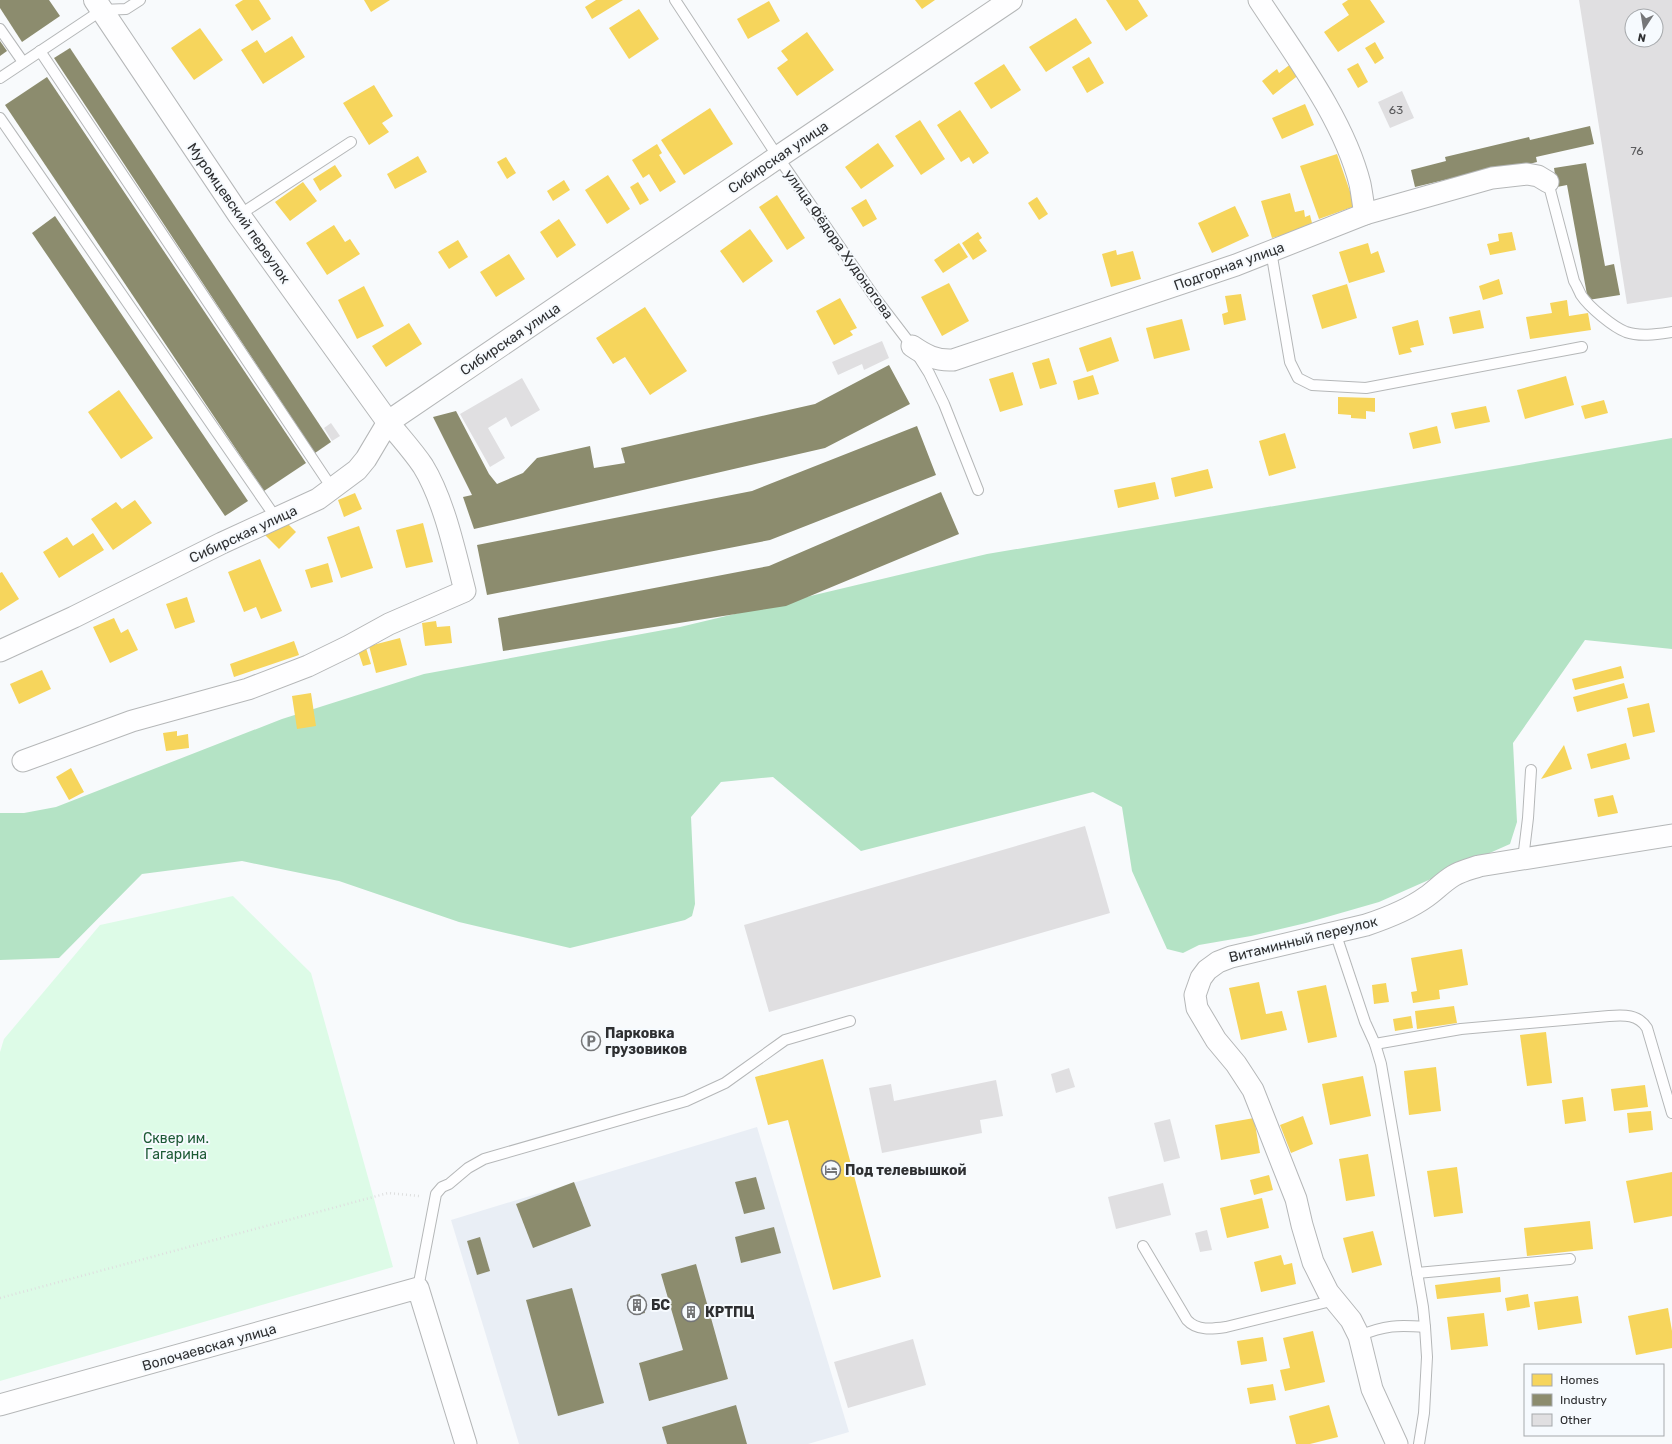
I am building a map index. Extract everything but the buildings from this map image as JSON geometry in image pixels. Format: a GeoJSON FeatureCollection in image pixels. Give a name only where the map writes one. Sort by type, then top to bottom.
{"type":"FeatureCollection","features":[{"type":"Feature","properties":{"kind":"street","name":"Сибирская улица"},"geometry":{"type":"LineString","coordinates":[[0,651],[74,617],[222,542],[318,499],[357,470],[366,459],[388,422],[1011,0]]}},
{"type":"Feature","properties":{"kind":"street"},"geometry":{"type":"LineString","coordinates":[[1259,0],[1319,92],[1332,117],[1348,150],[1357,177],[1365,214]]}},
{"type":"Feature","properties":{"kind":"street","name":"Муромцевский переулок"},"geometry":{"type":"LineString","coordinates":[[99,5],[240,216],[388,422]]}},
{"type":"Feature","properties":{"kind":"street","name":"Подгорная улица"},"geometry":{"type":"LineString","coordinates":[[912,346],[925,356],[943,361],[952,360],[1236,265],[1365,214],[1492,178],[1527,174],[1538,176],[1548,182]]}},
{"type":"Feature","properties":{"kind":"street"},"geometry":{"type":"LineString","coordinates":[[23,761],[132,721],[248,689],[301,669],[349,646],[389,624],[465,591],[454,545],[434,486],[422,465],[388,422]]}},
{"type":"Feature","properties":{"kind":"street","name":"Витаминный переулок"},"geometry":{"type":"LineString","coordinates":[[1397,1444],[1372,1389],[1358,1336],[1351,1320],[1328,1292],[1313,1262],[1296,1199],[1253,1090],[1236,1064],[1216,1040],[1197,1008],[1195,996],[1201,978],[1218,962],[1231,957],[1366,925],[1409,908],[1425,898],[1452,876],[1479,866],[1672,835]]}},
{"type":"Feature","properties":{"kind":"street"},"geometry":{"type":"LineString","coordinates":[[418,1288],[466,1444]]}},
{"type":"Feature","properties":{"kind":"street","name":"Волочаевская улица"},"geometry":{"type":"LineString","coordinates":[[0,1405],[418,1288]]}},
{"type":"Feature","properties":{"kind":"lane"},"geometry":{"type":"LineString","coordinates":[[0,78],[40,51],[99,5],[126,9],[140,0]]}},
{"type":"Feature","properties":{"kind":"lane","name":"улица Фёдора Худоногова"},"geometry":{"type":"LineString","coordinates":[[675,0],[778,157],[876,299],[912,346],[944,404],[978,490]]}},
{"type":"Feature","properties":{"kind":"lane"},"geometry":{"type":"LineString","coordinates":[[0,29],[23,62]]}},
{"type":"Feature","properties":{"kind":"lane"},"geometry":{"type":"LineString","coordinates":[[40,51],[332,488]]}},
{"type":"Feature","properties":{"kind":"lane"},"geometry":{"type":"LineString","coordinates":[[0,118],[276,518]]}},
{"type":"Feature","properties":{"kind":"lane"},"geometry":{"type":"LineString","coordinates":[[240,216],[351,142]]}},
{"type":"Feature","properties":{"kind":"lane"},"geometry":{"type":"LineString","coordinates":[[1548,182],[1572,275],[1582,295],[1589,304],[1614,325],[1626,332],[1656,334],[1672,332]]}},
{"type":"Feature","properties":{"kind":"lane"},"geometry":{"type":"LineString","coordinates":[[1271,251],[1290,362],[1298,378],[1312,385],[1366,388],[1582,347]]}},
{"type":"Feature","properties":{"kind":"lane"},"geometry":{"type":"LineString","coordinates":[[1523,859],[1528,818],[1530,770]]}},
{"type":"Feature","properties":{"kind":"lane"},"geometry":{"type":"LineString","coordinates":[[1334,932],[1365,1022],[1375,1044],[1385,1082],[1417,1272],[1425,1327],[1427,1357],[1424,1413],[1419,1444]]}},
{"type":"Feature","properties":{"kind":"lane"},"geometry":{"type":"LineString","coordinates":[[1375,1044],[1469,1028],[1622,1015],[1637,1018],[1643,1022],[1647,1028],[1672,1113]]}},
{"type":"Feature","properties":{"kind":"lane"},"geometry":{"type":"LineString","coordinates":[[418,1288],[435,1198],[438,1190],[449,1184],[468,1168],[484,1159],[686,1101],[725,1083],[785,1040],[850,1021]]}},
{"type":"Feature","properties":{"kind":"lane"},"geometry":{"type":"LineString","coordinates":[[1143,1246],[1192,1326],[1214,1329],[1226,1327],[1335,1300]]}},
{"type":"Feature","properties":{"kind":"lane"},"geometry":{"type":"LineString","coordinates":[[1417,1272],[1570,1259]]}},
{"type":"Feature","properties":{"kind":"lane"},"geometry":{"type":"LineString","coordinates":[[1358,1336],[1393,1325],[1425,1327]]}},
{"type":"Feature","properties":{"kind":"path"},"geometry":{"type":"LineString","coordinates":[[0,1298],[388,1193],[435,1198]]}},
{"type":"Feature","properties":{"kind":"shaded area"},"geometry":{"type":"Polygon","coordinates":[[[757,1127],[849,1432],[808,1444],[519,1444],[451,1220],[757,1127]]]}},
{"type":"Feature","properties":{"kind":"green space"},"geometry":{"type":"Polygon","coordinates":[[[1672,438],[1672,649],[1585,640],[1513,743],[1517,822],[1510,844],[1379,902],[1306,923],[1251,936],[1199,945],[1183,953],[1167,949],[1132,871],[1122,807],[1093,792],[861,851],[773,777],[721,782],[691,817],[695,904],[692,916],[685,920],[570,948],[459,922],[339,881],[242,861],[142,874],[59,958],[0,960],[0,813],[24,813],[56,807],[282,719],[424,674],[680,627],[987,554],[1672,438]]]}},
{"type":"Feature","properties":{"kind":"green space","name":"Сквер им. Гагарина"},"geometry":{"type":"Polygon","coordinates":[[[233,896],[311,973],[393,1267],[0,1381],[0,1052],[4,1039],[100,925],[233,896]]]}},
{"type":"Feature","properties":{"kind":"place","name":"Парковка грузовиков"},"geometry":{"type":"Point","coordinates":[591,1041]}},
{"type":"Feature","properties":{"kind":"place","name":"Под телевышкой"},"geometry":{"type":"Point","coordinates":[831,1170]}},
{"type":"Feature","properties":{"kind":"place","name":"БС"},"geometry":{"type":"Point","coordinates":[637,1305]}},
{"type":"Feature","properties":{"kind":"place","name":"КРТПЦ"},"geometry":{"type":"Point","coordinates":[691,1312]}}]}
